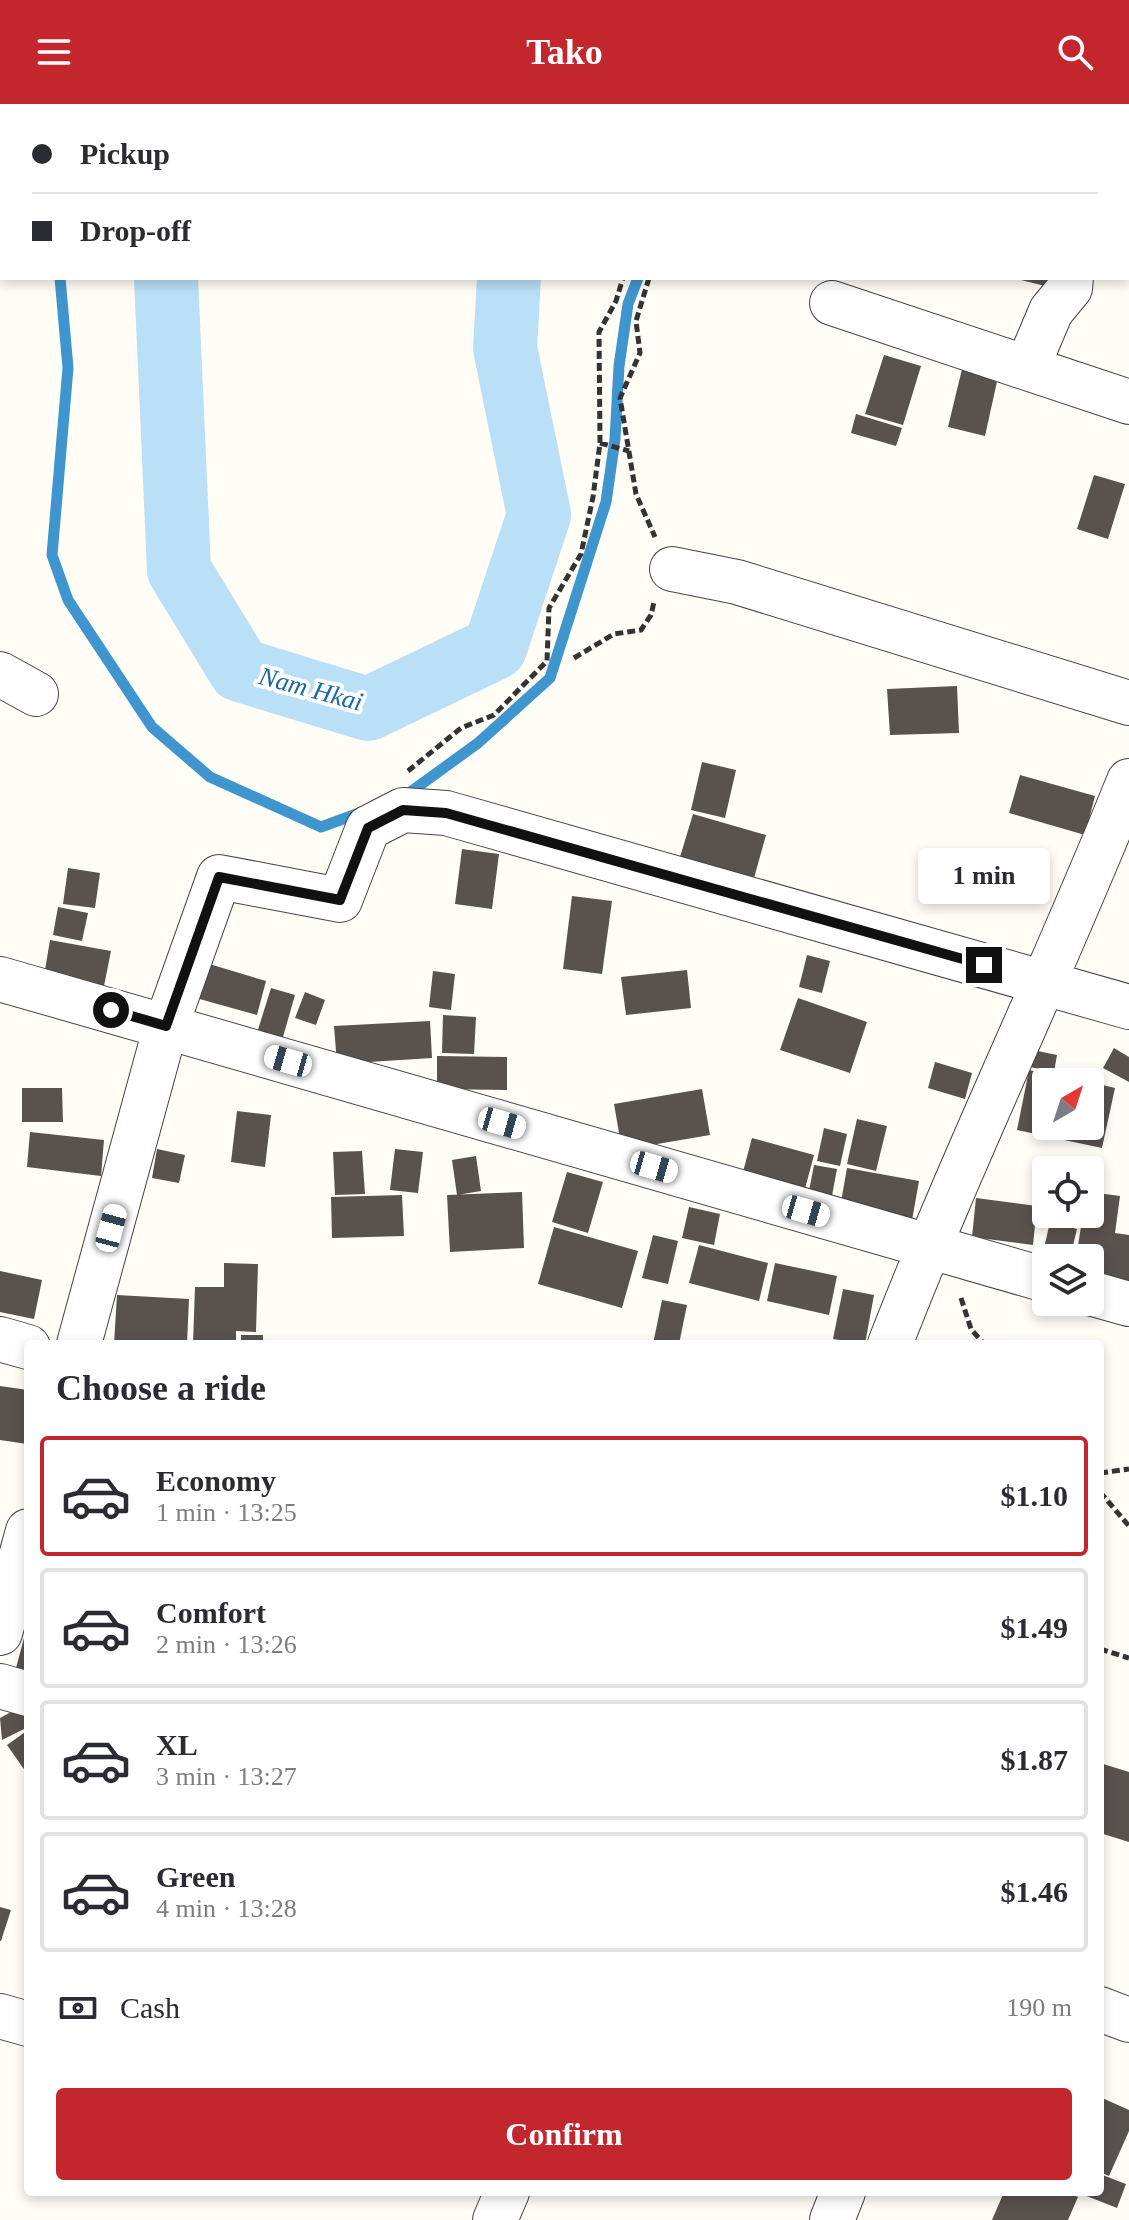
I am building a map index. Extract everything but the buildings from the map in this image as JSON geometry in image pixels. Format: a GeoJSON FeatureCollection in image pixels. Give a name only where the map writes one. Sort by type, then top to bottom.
{"type":"FeatureCollection","features":[{"type":"Feature","properties":{"kind":"street"},"geometry":{"type":"LineString","coordinates":[[1027,368],[1051,311],[1070,288],[1071,280]]}},
{"type":"Feature","properties":{"kind":"street"},"geometry":{"type":"LineString","coordinates":[[832,303],[1129,402]]}},
{"type":"Feature","properties":{"kind":"street"},"geometry":{"type":"LineString","coordinates":[[672,569],[737,582],[1129,703]]}},
{"type":"Feature","properties":{"kind":"street"},"geometry":{"type":"LineString","coordinates":[[892,1340],[928,1246],[1129,781]]}},
{"type":"Feature","properties":{"kind":"street"},"geometry":{"type":"LineString","coordinates":[[80,1340],[166,1026],[219,877],[340,900],[368,828],[403,810],[446,813],[1129,1007]]}},
{"type":"Feature","properties":{"kind":"street"},"geometry":{"type":"LineString","coordinates":[[0,979],[1032,1276]]}},
{"type":"Feature","properties":{"kind":"street"},"geometry":{"type":"LineString","coordinates":[[1104,1297],[1129,1304]]}},
{"type":"Feature","properties":{"kind":"street"},"geometry":{"type":"LineString","coordinates":[[0,1339],[24,1346]]}},
{"type":"Feature","properties":{"kind":"street"},"geometry":{"type":"LineString","coordinates":[[0,1633],[24,1546]]}},
{"type":"Feature","properties":{"kind":"street"},"geometry":{"type":"LineString","coordinates":[[0,1686],[24,1693]]}},
{"type":"Feature","properties":{"kind":"street"},"geometry":{"type":"LineString","coordinates":[[1104,2011],[1129,2020]]}},
{"type":"Feature","properties":{"kind":"street"},"geometry":{"type":"LineString","coordinates":[[0,2016],[24,2023]]}},
{"type":"Feature","properties":{"kind":"street"},"geometry":{"type":"LineString","coordinates":[[495,2220],[505,2196]]}},
{"type":"Feature","properties":{"kind":"street"},"geometry":{"type":"LineString","coordinates":[[832,2220],[841,2196]]}},
{"type":"Feature","properties":{"kind":"path"},"geometry":{"type":"LineString","coordinates":[[398,779],[461,728],[494,715],[547,661],[549,608],[581,554],[593,497],[600,443],[599,332],[616,301],[622,280]]}},
{"type":"Feature","properties":{"kind":"path"},"geometry":{"type":"LineString","coordinates":[[574,658],[614,634],[641,630],[651,615],[656,593],[672,569],[636,494],[620,398],[640,353],[636,321],[648,280]]}},
{"type":"Feature","properties":{"kind":"path"},"geometry":{"type":"LineString","coordinates":[[600,443],[629,451]]}},
{"type":"Feature","properties":{"kind":"path"},"geometry":{"type":"LineString","coordinates":[[1104,1472],[1129,1469]]}},
{"type":"Feature","properties":{"kind":"path"},"geometry":{"type":"LineString","coordinates":[[1104,1497],[1129,1526]]}},
{"type":"Feature","properties":{"kind":"path"},"geometry":{"type":"LineString","coordinates":[[1104,1650],[1129,1658]]}},
{"type":"Feature","properties":{"kind":"waterway"},"geometry":{"type":"LineString","coordinates":[[60,280],[68,368],[52,555],[68,600],[152,727],[210,777],[321,827],[362,812]]}},
{"type":"Feature","properties":{"kind":"waterway","name":"Nam Hkai"},"geometry":{"type":"LineString","coordinates":[[166,280],[179,570],[240,670],[368,709],[495,648],[539,515],[505,348],[509,280]]}},
{"type":"Feature","properties":{"kind":"waterway"},"geometry":{"type":"LineString","coordinates":[[405,796],[478,743],[550,678],[606,502],[615,439],[619,366],[628,304],[637,280]]}},
{"type":"Feature","properties":{"kind":"route"},"geometry":{"type":"LineString","coordinates":[[111,1010],[166,1026],[219,877],[340,900],[368,828],[403,810],[446,813],[984,965]]}}]}
